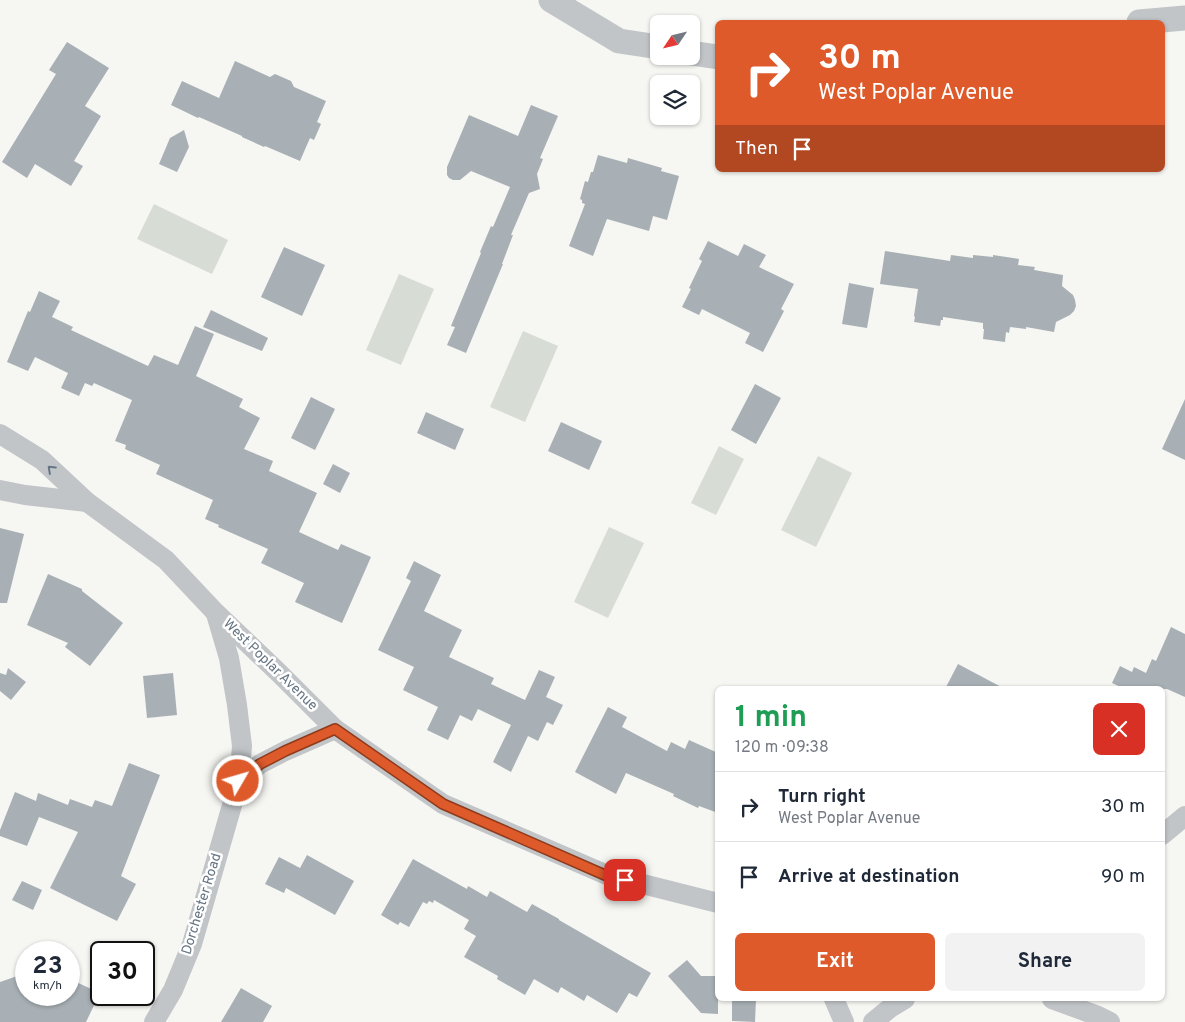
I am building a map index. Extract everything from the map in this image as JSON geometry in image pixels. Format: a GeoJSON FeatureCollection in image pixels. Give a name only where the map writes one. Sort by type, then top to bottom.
{"type":"FeatureCollection","features":[{"type":"Feature","properties":{"kind":"street"},"geometry":{"type":"LineString","coordinates":[[550,0],[619,41],[650,46]]}},
{"type":"Feature","properties":{"kind":"street"},"geometry":{"type":"LineString","coordinates":[[1162,20],[1185,18]]}},
{"type":"Feature","properties":{"kind":"street"},"geometry":{"type":"LineString","coordinates":[[700,54],[715,57]]}},
{"type":"Feature","properties":{"kind":"street","name":"West Poplar Avenue"},"geometry":{"type":"LineString","coordinates":[[0,434],[42,460],[87,502],[166,560],[335,729],[443,804],[607,876],[715,902]]}},
{"type":"Feature","properties":{"kind":"street","name":"West Poplar Avenue"},"geometry":{"type":"LineString","coordinates":[[0,490],[87,502]]}},
{"type":"Feature","properties":{"kind":"street","name":"Dorchester Road"},"geometry":{"type":"LineString","coordinates":[[154,1022],[173,990],[192,944],[238,781],[242,746],[237,705],[229,658],[216,612]]}},
{"type":"Feature","properties":{"kind":"street"},"geometry":{"type":"LineString","coordinates":[[238,781],[260,764],[335,729]]}},
{"type":"Feature","properties":{"kind":"street"},"geometry":{"type":"LineString","coordinates":[[1165,833],[1185,816]]}},
{"type":"Feature","properties":{"kind":"street"},"geometry":{"type":"LineString","coordinates":[[835,1001],[844,1022]]}},
{"type":"Feature","properties":{"kind":"street"},"geometry":{"type":"LineString","coordinates":[[873,1022],[902,1001]]}},
{"type":"Feature","properties":{"kind":"street"},"geometry":{"type":"LineString","coordinates":[[1057,1001],[1110,1022]]}},
{"type":"Feature","properties":{"kind":"shaded area"},"geometry":{"type":"Polygon","coordinates":[[[154,204],[228,240],[212,274],[137,239],[154,204]]]}},
{"type":"Feature","properties":{"kind":"shaded area"},"geometry":{"type":"Polygon","coordinates":[[[399,274],[434,289],[401,365],[366,350],[399,274]]]}},
{"type":"Feature","properties":{"kind":"shaded area"},"geometry":{"type":"Polygon","coordinates":[[[523,331],[558,346],[525,422],[490,407],[523,331]]]}},
{"type":"Feature","properties":{"kind":"shaded area"},"geometry":{"type":"Polygon","coordinates":[[[719,446],[744,459],[716,515],[691,503],[719,446]]]}},
{"type":"Feature","properties":{"kind":"shaded area"},"geometry":{"type":"Polygon","coordinates":[[[818,456],[852,473],[816,547],[781,530],[818,456]]]}},
{"type":"Feature","properties":{"kind":"shaded area"},"geometry":{"type":"Polygon","coordinates":[[[609,527],[644,543],[608,618],[574,602],[609,527]]]}},
{"type":"Feature","properties":{"kind":"building"},"geometry":{"type":"Polygon","coordinates":[[[67,42],[109,68],[85,106],[101,116],[74,161],[83,166],[71,186],[35,164],[27,178],[2,162],[56,74],[49,70],[67,42]]]}},
{"type":"Feature","properties":{"kind":"building"},"geometry":{"type":"Polygon","coordinates":[[[235,61],[270,77],[275,74],[291,81],[294,87],[326,101],[317,122],[321,124],[314,140],[310,138],[300,161],[171,105],[182,81],[219,98],[235,61]]]}},
{"type":"Feature","properties":{"kind":"building"},"geometry":{"type":"Polygon","coordinates":[[[531,105],[558,116],[540,158],[543,159],[537,174],[540,189],[529,193],[511,235],[513,235],[503,264],[466,353],[447,345],[455,327],[451,326],[491,226],[493,227],[510,187],[471,171],[460,180],[453,180],[447,175],[447,167],[469,115],[518,136],[531,105]]]}},
{"type":"Feature","properties":{"kind":"building"},"geometry":{"type":"Polygon","coordinates":[[[184,130],[189,147],[177,172],[159,164],[170,138],[184,130]]]}},
{"type":"Feature","properties":{"kind":"building"},"geometry":{"type":"Polygon","coordinates":[[[598,155],[627,163],[628,158],[662,168],[661,171],[679,176],[667,220],[653,216],[649,231],[607,219],[593,256],[569,246],[585,204],[580,199],[585,181],[588,182],[591,172],[593,172],[598,155]]]}},
{"type":"Feature","properties":{"kind":"building"},"geometry":{"type":"Polygon","coordinates":[[[708,241],[738,256],[744,244],[766,255],[759,267],[794,284],[781,309],[784,311],[763,352],[745,343],[750,333],[702,309],[699,315],[682,307],[702,261],[699,259],[708,241]]]}},
{"type":"Feature","properties":{"kind":"building"},"geometry":{"type":"Polygon","coordinates":[[[284,247],[325,265],[302,316],[261,297],[284,247]]]}},
{"type":"Feature","properties":{"kind":"building"},"geometry":{"type":"Polygon","coordinates":[[[885,251],[950,261],[951,255],[973,258],[973,255],[993,257],[993,255],[1019,259],[1018,265],[1035,267],[1034,270],[1063,275],[1062,286],[1073,295],[1076,306],[1070,315],[1056,322],[1054,332],[1026,327],[1026,329],[1010,327],[1009,333],[1006,332],[1005,342],[983,339],[983,323],[943,317],[940,326],[914,322],[918,289],[880,284],[885,251]]]}},
{"type":"Feature","properties":{"kind":"building"},"geometry":{"type":"Polygon","coordinates":[[[849,283],[874,288],[867,328],[842,324],[849,283]]]}},
{"type":"Feature","properties":{"kind":"building"},"geometry":{"type":"Polygon","coordinates":[[[39,291],[60,301],[52,317],[73,327],[71,330],[148,366],[154,355],[178,365],[195,326],[214,334],[196,376],[243,399],[239,407],[260,418],[244,449],[273,461],[269,471],[317,493],[299,532],[338,550],[341,544],[371,557],[342,623],[295,602],[304,583],[261,563],[268,549],[218,527],[219,525],[205,519],[213,500],[156,474],[160,465],[125,449],[126,445],[115,441],[132,400],[94,383],[92,386],[85,383],[79,396],[61,388],[68,373],[35,357],[28,371],[7,362],[28,311],[30,312],[39,291]]]}},
{"type":"Feature","properties":{"kind":"building"},"geometry":{"type":"Polygon","coordinates":[[[211,310],[268,338],[262,351],[203,327],[211,310]]]}},
{"type":"Feature","properties":{"kind":"building"},"geometry":{"type":"Polygon","coordinates":[[[755,384],[781,398],[756,444],[731,430],[755,384]]]}},
{"type":"Feature","properties":{"kind":"building"},"geometry":{"type":"Polygon","coordinates":[[[311,397],[335,409],[315,450],[291,438],[311,397]]]}},
{"type":"Feature","properties":{"kind":"building"},"geometry":{"type":"Polygon","coordinates":[[[1185,399],[1185,460],[1162,449],[1185,399]]]}},
{"type":"Feature","properties":{"kind":"building"},"geometry":{"type":"Polygon","coordinates":[[[426,412],[464,429],[455,450],[417,433],[426,412]]]}},
{"type":"Feature","properties":{"kind":"building"},"geometry":{"type":"Polygon","coordinates":[[[561,422],[602,441],[589,470],[548,451],[561,422]]]}},
{"type":"Feature","properties":{"kind":"building"},"geometry":{"type":"Polygon","coordinates":[[[333,464],[350,473],[340,493],[323,484],[333,464]]]}},
{"type":"Feature","properties":{"kind":"building"},"geometry":{"type":"Polygon","coordinates":[[[0,528],[24,534],[7,603],[0,603],[0,528]]]}},
{"type":"Feature","properties":{"kind":"building"},"geometry":{"type":"Polygon","coordinates":[[[414,561],[441,575],[424,611],[462,630],[449,657],[494,678],[491,684],[525,700],[539,670],[555,677],[546,697],[563,705],[553,725],[547,722],[538,741],[528,736],[511,772],[493,762],[511,725],[478,709],[472,721],[460,715],[448,740],[427,730],[438,707],[403,690],[414,667],[378,650],[411,581],[406,578],[414,561]]]}},
{"type":"Feature","properties":{"kind":"building"},"geometry":{"type":"Polygon","coordinates":[[[48,574],[82,589],[82,591],[123,623],[90,666],[65,647],[68,643],[27,625],[48,574]]]}},
{"type":"Feature","properties":{"kind":"building"},"geometry":{"type":"Polygon","coordinates":[[[1171,627],[1185,634],[1185,697],[1165,689],[1165,686],[1118,686],[1112,683],[1120,666],[1132,672],[1134,667],[1146,673],[1152,659],[1156,661],[1171,627]]]}},
{"type":"Feature","properties":{"kind":"building"},"geometry":{"type":"Polygon","coordinates":[[[958,664],[999,686],[947,686],[958,664]]]}},
{"type":"Feature","properties":{"kind":"building"},"geometry":{"type":"Polygon","coordinates":[[[8,668],[26,682],[11,700],[0,691],[0,673],[6,675],[8,668]]]}},
{"type":"Feature","properties":{"kind":"building"},"geometry":{"type":"Polygon","coordinates":[[[173,673],[177,715],[147,718],[143,676],[173,673]]]}},
{"type":"Feature","properties":{"kind":"building"},"geometry":{"type":"Polygon","coordinates":[[[608,707],[627,717],[622,727],[667,751],[671,742],[685,749],[689,740],[715,752],[715,812],[699,806],[698,808],[673,796],[674,794],[626,773],[616,794],[575,772],[608,707]]]}},
{"type":"Feature","properties":{"kind":"building"},"geometry":{"type":"Polygon","coordinates":[[[129,763],[160,775],[121,876],[136,884],[117,921],[50,888],[78,832],[39,817],[27,846],[0,836],[0,830],[15,792],[36,801],[38,793],[68,805],[70,799],[92,807],[95,800],[112,806],[129,763]]]}},
{"type":"Feature","properties":{"kind":"building"},"geometry":{"type":"Polygon","coordinates":[[[307,855],[354,881],[335,915],[286,888],[284,893],[265,884],[279,857],[300,868],[307,855]]]}},
{"type":"Feature","properties":{"kind":"building"},"geometry":{"type":"Polygon","coordinates":[[[413,859],[467,889],[468,886],[487,897],[490,891],[527,912],[532,904],[651,973],[637,997],[629,993],[617,1013],[587,995],[584,1001],[561,987],[558,993],[534,979],[525,995],[497,979],[498,976],[464,957],[476,936],[464,929],[469,920],[434,900],[433,903],[429,901],[427,904],[423,902],[409,927],[400,922],[398,925],[381,915],[413,859]]]}},
{"type":"Feature","properties":{"kind":"building"},"geometry":{"type":"Polygon","coordinates":[[[22,881],[42,890],[33,910],[12,900],[22,881]]]}},
{"type":"Feature","properties":{"kind":"building"},"geometry":{"type":"Polygon","coordinates":[[[687,960],[701,976],[715,976],[715,1001],[718,1001],[718,1014],[701,1013],[668,976],[687,960]]]}},
{"type":"Feature","properties":{"kind":"building"},"geometry":{"type":"Polygon","coordinates":[[[15,977],[15,1006],[80,1006],[80,984],[90,988],[90,1006],[94,1006],[86,1022],[0,1022],[0,982],[15,977]]]}},
{"type":"Feature","properties":{"kind":"building"},"geometry":{"type":"Polygon","coordinates":[[[241,988],[272,1006],[263,1022],[221,1022],[241,988]]]}},
{"type":"Feature","properties":{"kind":"building"},"geometry":{"type":"Polygon","coordinates":[[[732,1001],[756,1001],[755,1022],[732,1021],[732,1001]]]}},
{"type":"Feature","properties":{"kind":"route"},"geometry":{"type":"LineString","coordinates":[[238,781],[260,764],[335,729],[443,804],[607,876],[625,880]]}}]}
